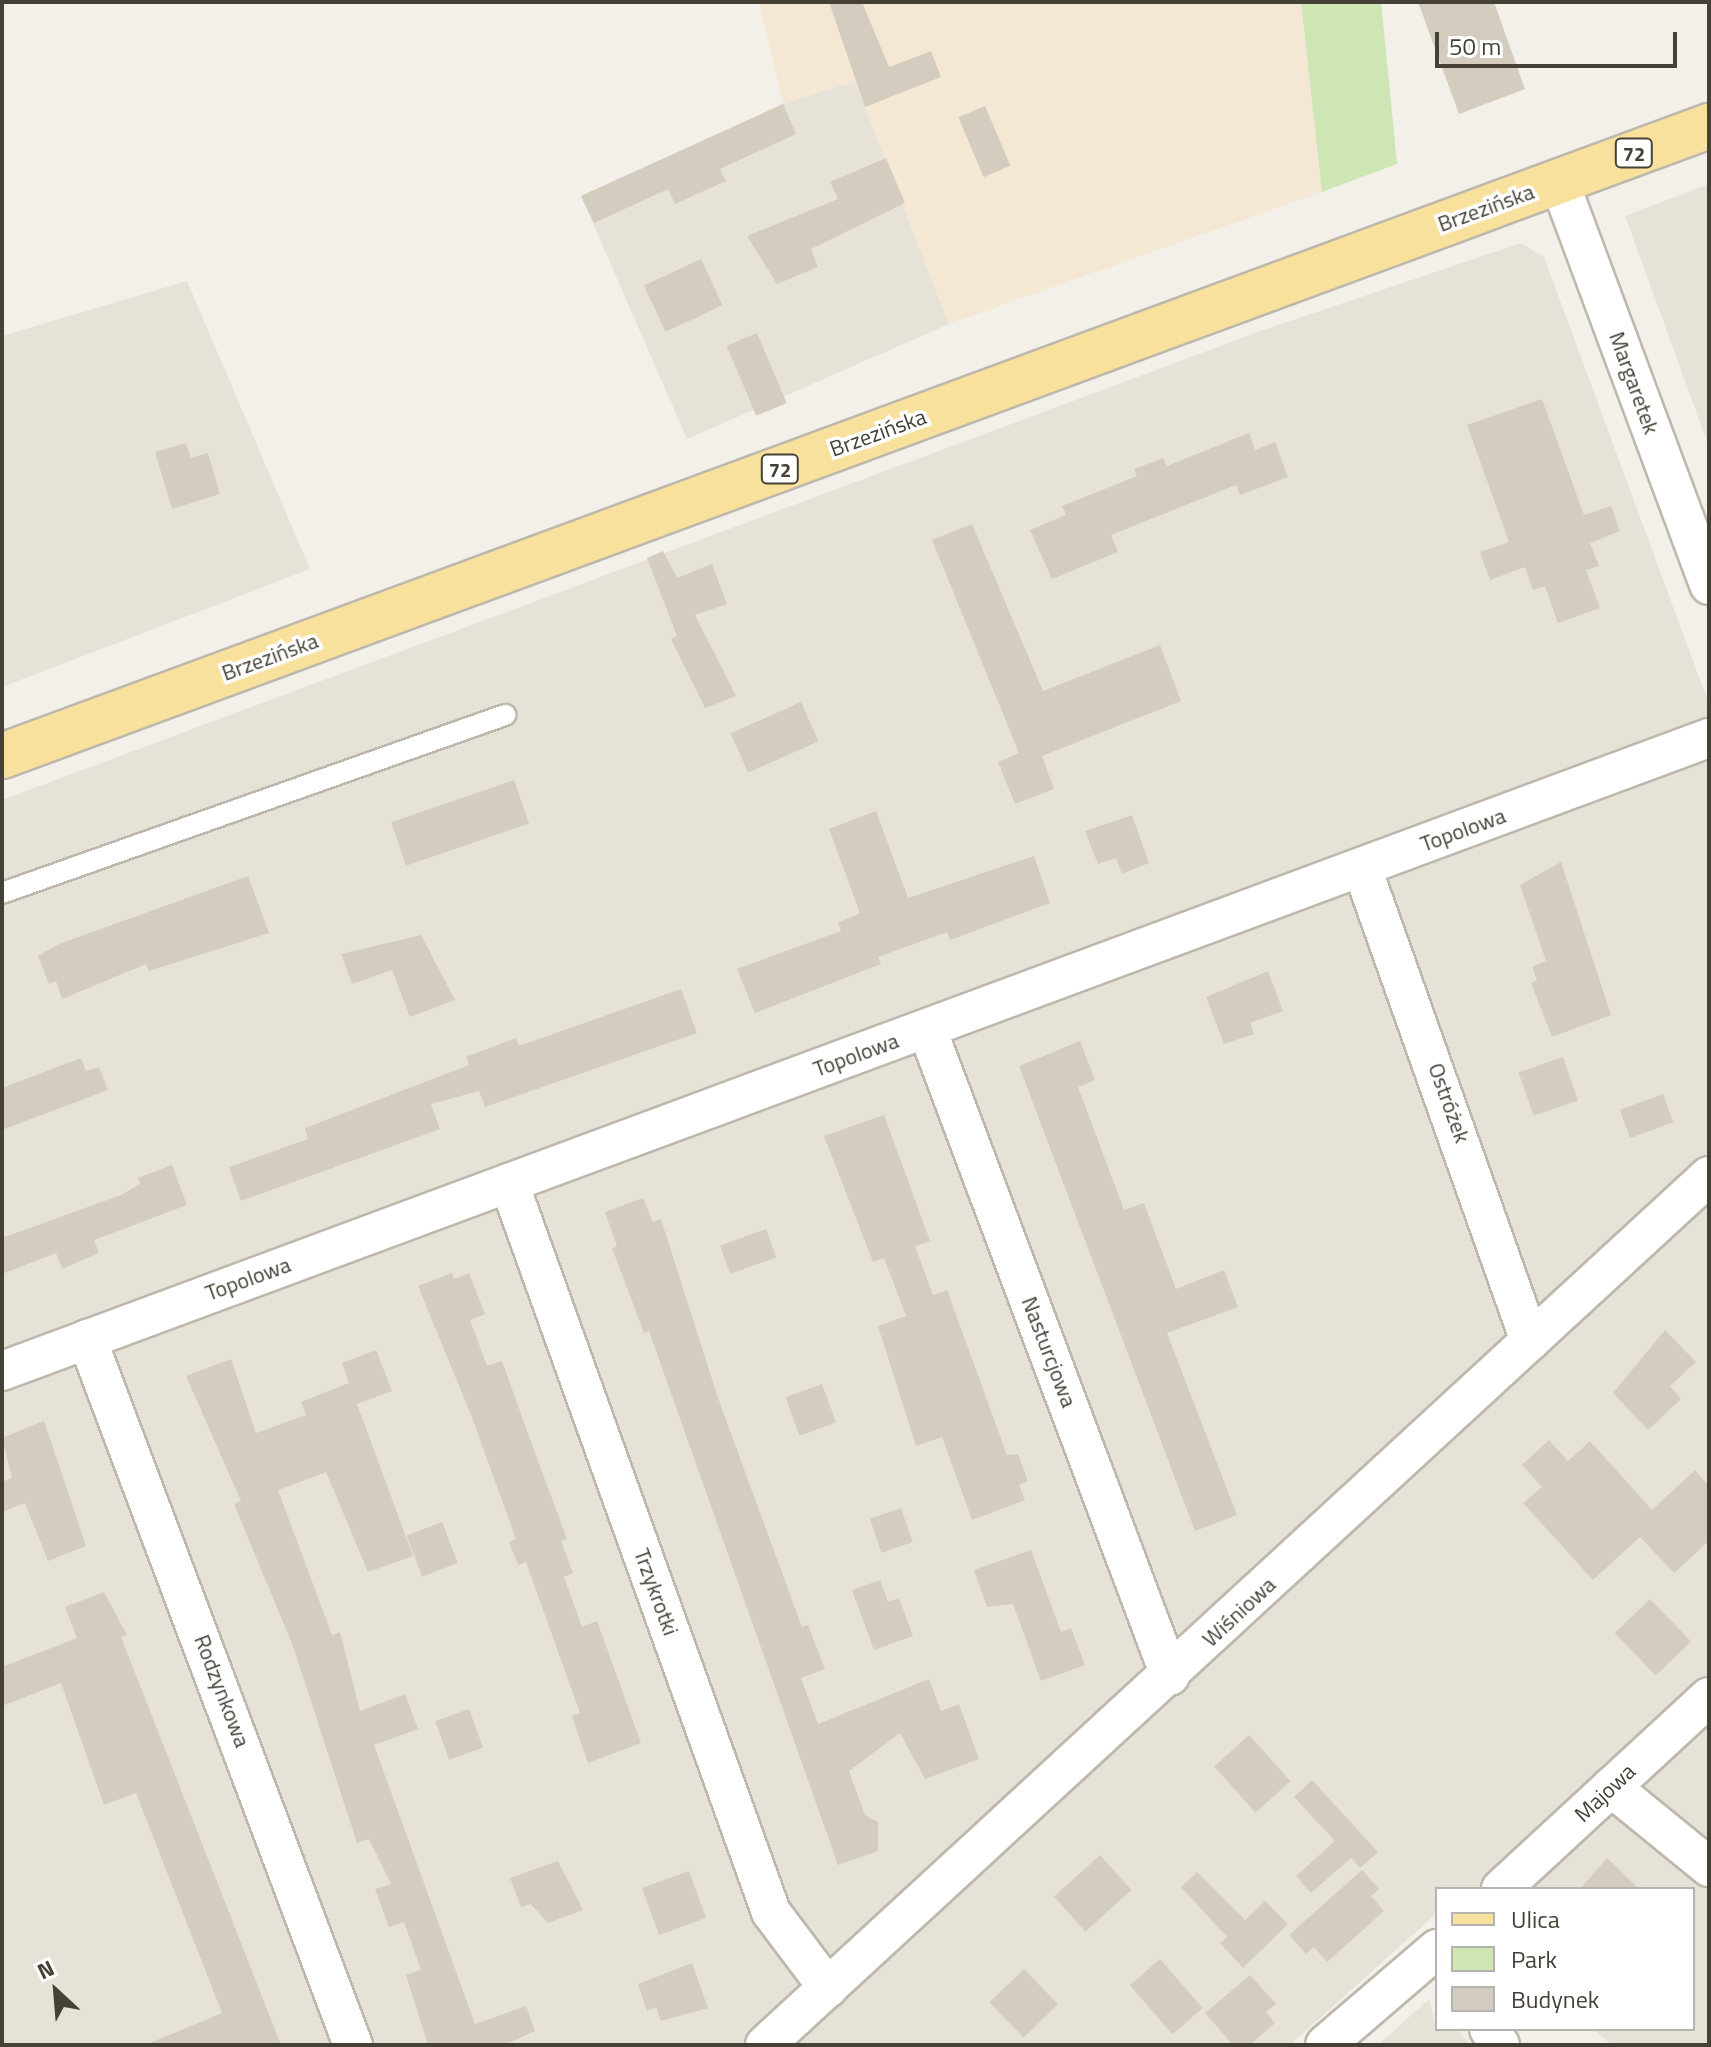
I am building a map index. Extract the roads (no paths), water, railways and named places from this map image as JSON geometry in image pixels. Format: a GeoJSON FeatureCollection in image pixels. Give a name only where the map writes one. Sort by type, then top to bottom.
{"type":"FeatureCollection","features":[{"type":"Feature","properties":{"kind":"main road","name":"Brzezińska"},"geometry":{"type":"LineString","coordinates":[[2,756],[1709,126]]}},
{"type":"Feature","properties":{"kind":"street","name":"Margaretek"},"geometry":{"type":"LineString","coordinates":[[1559,181],[1709,585]]}},
{"type":"Feature","properties":{"kind":"street","name":"Topolowa"},"geometry":{"type":"LineString","coordinates":[[2,1371],[1709,738]]}},
{"type":"Feature","properties":{"kind":"street","name":"Ostróżek"},"geometry":{"type":"LineString","coordinates":[[1362,868],[1530,1341]]}},
{"type":"Feature","properties":{"kind":"street","name":"Nasturcjowa"},"geometry":{"type":"LineString","coordinates":[[927,1029],[1170,1676]]}},
{"type":"Feature","properties":{"kind":"street","name":"Wiśniowa"},"geometry":{"type":"LineString","coordinates":[[765,2045],[1170,1676],[1709,1176]]}},
{"type":"Feature","properties":{"kind":"street","name":"Trzykrotki"},"geometry":{"type":"LineString","coordinates":[[509,1183],[771,1912],[828,1988]]}},
{"type":"Feature","properties":{"kind":"street","name":"Rodzynkowa"},"geometry":{"type":"LineString","coordinates":[[87,1339],[353,2045]]}},
{"type":"Feature","properties":{"kind":"street","name":"Majowa"},"geometry":{"type":"LineString","coordinates":[[1503,1887],[1709,1697]]}},
{"type":"Feature","properties":{"kind":"street"},"geometry":{"type":"LineString","coordinates":[[1611,1787],[1709,1867]]}},
{"type":"Feature","properties":{"kind":"street"},"geometry":{"type":"LineString","coordinates":[[1325,2045],[1435,1954]]}},
{"type":"Feature","properties":{"kind":"lane"},"geometry":{"type":"LineString","coordinates":[[2,893],[505,715]]}}]}
